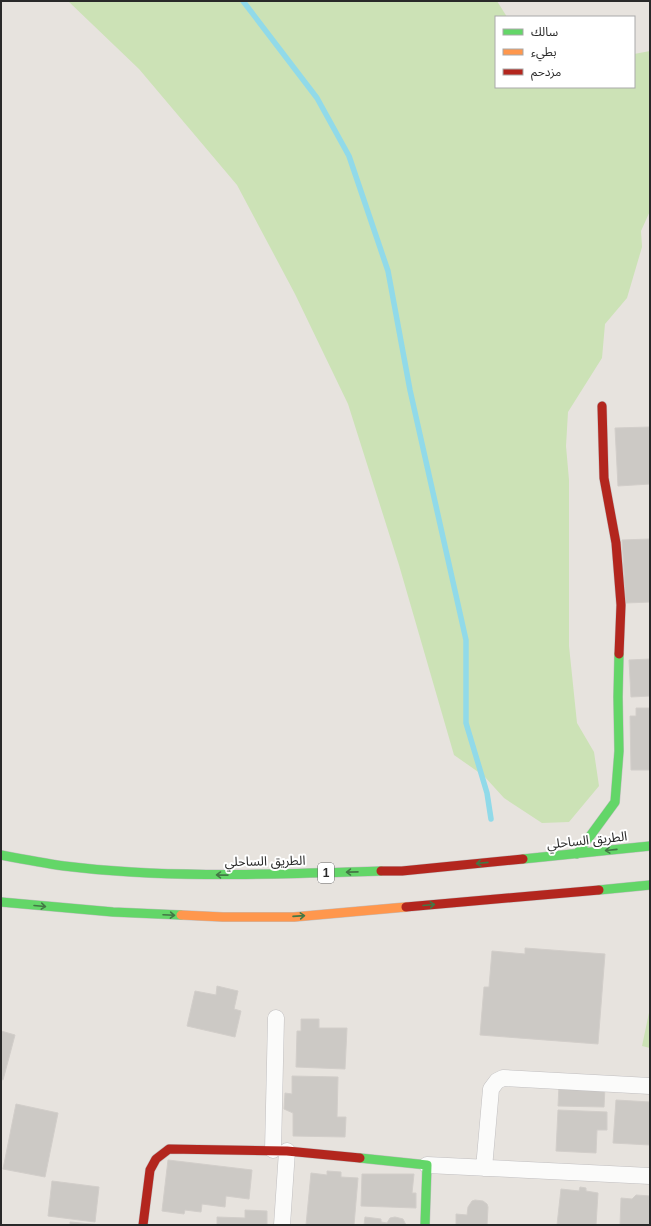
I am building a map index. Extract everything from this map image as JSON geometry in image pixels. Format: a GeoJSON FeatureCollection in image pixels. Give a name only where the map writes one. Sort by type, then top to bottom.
{"type":"FeatureCollection","features":[{"type":"Feature","properties":{"kind":"main road"},"geometry":{"type":"LineString","coordinates":[[577,854],[615,802],[619,752],[618,697],[621,605],[616,543],[604,478],[602,406]]}},
{"type":"Feature","properties":{"kind":"main road","name":"الطريق الساحلي"},"geometry":{"type":"LineString","coordinates":[[1,856],[63,866],[132,872],[232,875],[402,871],[650,846]]}},
{"type":"Feature","properties":{"kind":"main road"},"geometry":{"type":"LineString","coordinates":[[1,902],[121,913],[223,917],[294,917],[650,885]]}},
{"type":"Feature","properties":{"kind":"main road"},"geometry":{"type":"LineString","coordinates":[[143,1225],[150,1170],[156,1158],[169,1149],[280,1151],[427,1165],[425,1225]]}},
{"type":"Feature","properties":{"kind":"street"},"geometry":{"type":"LineString","coordinates":[[276,1018],[282,1225]]}},
{"type":"Feature","properties":{"kind":"street"},"geometry":{"type":"LineString","coordinates":[[484,1168],[491,1089],[497,1081],[503,1078],[650,1086]]}},
{"type":"Feature","properties":{"kind":"street"},"geometry":{"type":"LineString","coordinates":[[427,1165],[650,1176]]}},
{"type":"Feature","properties":{"kind":"green space"},"geometry":{"type":"Polygon","coordinates":[[[68,1],[497,1],[506,16],[495,16],[495,88],[635,88],[635,54],[650,51],[650,211],[641,231],[642,247],[627,298],[605,324],[602,358],[568,412],[566,446],[569,480],[569,646],[577,723],[594,752],[599,786],[569,822],[542,823],[504,798],[484,776],[454,755],[399,565],[348,404],[295,294],[237,185],[139,69],[68,1]]]}},
{"type":"Feature","properties":{"kind":"green space"},"geometry":{"type":"Polygon","coordinates":[[[650,1008],[650,1048],[642,1046],[650,1008]]]}},
{"type":"Feature","properties":{"kind":"building"},"geometry":{"type":"Polygon","coordinates":[[[650,427],[650,484],[618,486],[615,428],[650,427]]]}},
{"type":"Feature","properties":{"kind":"building"},"geometry":{"type":"Polygon","coordinates":[[[650,539],[650,602],[626,603],[622,540],[650,539]]]}},
{"type":"Feature","properties":{"kind":"building"},"geometry":{"type":"Polygon","coordinates":[[[650,659],[650,696],[631,697],[629,660],[650,659]]]}},
{"type":"Feature","properties":{"kind":"building"},"geometry":{"type":"Polygon","coordinates":[[[636,708],[650,708],[650,770],[631,770],[630,716],[636,716],[636,708]]]}},
{"type":"Feature","properties":{"kind":"building"},"geometry":{"type":"Polygon","coordinates":[[[525,948],[605,954],[598,1044],[480,1035],[484,987],[489,987],[492,951],[525,954],[525,948]]]}},
{"type":"Feature","properties":{"kind":"building"},"geometry":{"type":"Polygon","coordinates":[[[217,986],[238,991],[234,1009],[241,1011],[235,1037],[187,1026],[195,991],[216,995],[217,986]]]}},
{"type":"Feature","properties":{"kind":"building"},"geometry":{"type":"Polygon","coordinates":[[[301,1019],[319,1019],[319,1028],[347,1028],[345,1069],[296,1067],[297,1031],[301,1031],[301,1019]]]}},
{"type":"Feature","properties":{"kind":"building"},"geometry":{"type":"Polygon","coordinates":[[[1,1031],[15,1035],[3,1080],[1,1079],[1,1031]]]}},
{"type":"Feature","properties":{"kind":"building"},"geometry":{"type":"Polygon","coordinates":[[[292,1076],[338,1077],[337,1117],[346,1117],[345,1137],[293,1136],[293,1113],[284,1109],[285,1093],[292,1094],[292,1076]]]}},
{"type":"Feature","properties":{"kind":"building"},"geometry":{"type":"Polygon","coordinates":[[[559,1085],[605,1087],[604,1107],[558,1106],[559,1085]]]}},
{"type":"Feature","properties":{"kind":"building"},"geometry":{"type":"Polygon","coordinates":[[[616,1100],[650,1102],[650,1145],[613,1143],[616,1100]]]}},
{"type":"Feature","properties":{"kind":"building"},"geometry":{"type":"Polygon","coordinates":[[[16,1104],[58,1113],[45,1177],[3,1169],[16,1104]]]}},
{"type":"Feature","properties":{"kind":"building"},"geometry":{"type":"Polygon","coordinates":[[[558,1110],[607,1112],[607,1130],[597,1130],[596,1153],[556,1151],[558,1110]]]}},
{"type":"Feature","properties":{"kind":"building"},"geometry":{"type":"Polygon","coordinates":[[[168,1160],[252,1170],[249,1199],[226,1196],[225,1207],[202,1204],[201,1212],[185,1210],[184,1214],[162,1211],[168,1160]]]}},
{"type":"Feature","properties":{"kind":"building"},"geometry":{"type":"Polygon","coordinates":[[[327,1171],[341,1172],[341,1177],[358,1178],[354,1225],[306,1225],[311,1173],[327,1175],[327,1171]]]}},
{"type":"Feature","properties":{"kind":"building"},"geometry":{"type":"Polygon","coordinates":[[[362,1174],[414,1174],[412,1193],[416,1193],[416,1208],[361,1206],[362,1174]]]}},
{"type":"Feature","properties":{"kind":"building"},"geometry":{"type":"Polygon","coordinates":[[[52,1181],[99,1187],[95,1222],[48,1216],[52,1181]]]}},
{"type":"Feature","properties":{"kind":"building"},"geometry":{"type":"Polygon","coordinates":[[[580,1187],[586,1188],[586,1191],[598,1193],[596,1225],[557,1225],[561,1189],[579,1191],[580,1187]]]}},
{"type":"Feature","properties":{"kind":"building"},"geometry":{"type":"Polygon","coordinates":[[[636,1195],[650,1196],[650,1225],[620,1225],[621,1198],[632,1199],[636,1195]]]}},
{"type":"Feature","properties":{"kind":"building"},"geometry":{"type":"Polygon","coordinates":[[[472,1201],[483,1201],[487,1204],[487,1225],[456,1225],[456,1214],[467,1215],[468,1207],[472,1201]]]}},
{"type":"Feature","properties":{"kind":"building"},"geometry":{"type":"Polygon","coordinates":[[[245,1210],[267,1211],[267,1225],[217,1225],[217,1217],[245,1218],[245,1210]]]}},
{"type":"Feature","properties":{"kind":"building"},"geometry":{"type":"Polygon","coordinates":[[[365,1217],[381,1219],[381,1222],[387,1223],[390,1218],[395,1217],[403,1219],[406,1225],[364,1225],[365,1217]]]}},
{"type":"Feature","properties":{"kind":"building"},"geometry":{"type":"Polygon","coordinates":[[[70,1222],[101,1225],[70,1225],[70,1222]]]}},
{"type":"Feature","properties":{"kind":"waterway"},"geometry":{"type":"LineString","coordinates":[[243,1],[317,98],[349,156],[388,271],[410,390],[466,640],[466,723],[487,793],[491,819]]}},
{"type":"Feature","properties":{"kind":"traffic: fast"},"geometry":{"type":"LineString","coordinates":[[577,854],[615,802],[619,751],[619,654]]}},
{"type":"Feature","properties":{"kind":"traffic: fast"},"geometry":{"type":"LineString","coordinates":[[523,859],[650,846]]}},
{"type":"Feature","properties":{"kind":"traffic: fast"},"geometry":{"type":"LineString","coordinates":[[1,855],[64,866],[143,873],[222,874],[381,871]]}},
{"type":"Feature","properties":{"kind":"traffic: fast"},"geometry":{"type":"LineString","coordinates":[[599,890],[650,885]]}},
{"type":"Feature","properties":{"kind":"traffic: fast"},"geometry":{"type":"LineString","coordinates":[[1,902],[113,912],[181,915]]}},
{"type":"Feature","properties":{"kind":"traffic: fast"},"geometry":{"type":"LineString","coordinates":[[360,1158],[427,1165],[425,1225]]}},
{"type":"Feature","properties":{"kind":"traffic: slow"},"geometry":{"type":"LineString","coordinates":[[181,915],[223,917],[294,917],[406,907]]}},
{"type":"Feature","properties":{"kind":"traffic: jam"},"geometry":{"type":"LineString","coordinates":[[602,406],[604,478],[616,543],[621,605],[619,654]]}},
{"type":"Feature","properties":{"kind":"traffic: jam"},"geometry":{"type":"LineString","coordinates":[[381,871],[402,871],[523,859]]}},
{"type":"Feature","properties":{"kind":"traffic: jam"},"geometry":{"type":"LineString","coordinates":[[406,907],[599,890]]}},
{"type":"Feature","properties":{"kind":"traffic: jam"},"geometry":{"type":"LineString","coordinates":[[143,1225],[150,1170],[156,1159],[169,1149],[287,1151],[360,1158]]}}]}
